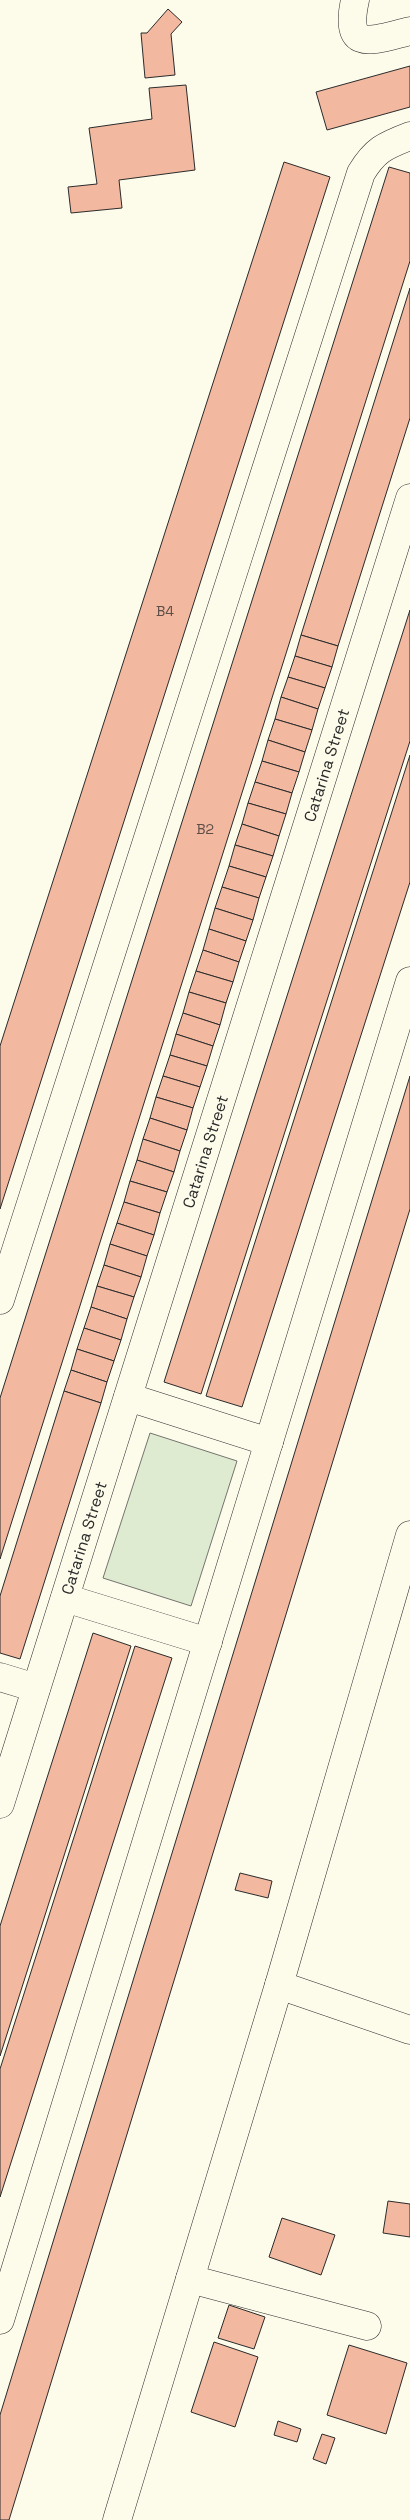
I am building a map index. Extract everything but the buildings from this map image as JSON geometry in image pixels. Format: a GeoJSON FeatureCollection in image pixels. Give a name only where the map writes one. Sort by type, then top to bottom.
{"type":"FeatureCollection","features":[{"type":"Feature","properties":{"kind":"street"},"geometry":{"type":"LineString","coordinates":[[355,0],[350,20],[353,32],[358,37],[368,40],[410,31]]}},
{"type":"Feature","properties":{"kind":"street"},"geometry":{"type":"LineString","coordinates":[[0,1300],[361,173],[372,156],[389,144],[410,136]]}},
{"type":"Feature","properties":{"kind":"street","name":"Catarina Street"},"geometry":{"type":"LineString","coordinates":[[0,1804],[410,498]]}},
{"type":"Feature","properties":{"kind":"street"},"geometry":{"type":"LineString","coordinates":[[0,2320],[410,981]]}},
{"type":"Feature","properties":{"kind":"street"},"geometry":{"type":"LineString","coordinates":[[128,1397],[269,1442]]}},
{"type":"Feature","properties":{"kind":"street"},"geometry":{"type":"LineString","coordinates":[[116,2520],[279,1985],[410,1535]]}},
{"type":"Feature","properties":{"kind":"street"},"geometry":{"type":"LineString","coordinates":[[65,1598],[208,1642]]}},
{"type":"Feature","properties":{"kind":"street"},"geometry":{"type":"LineString","coordinates":[[0,1677],[36,1688]]}},
{"type":"Feature","properties":{"kind":"street"},"geometry":{"type":"LineString","coordinates":[[279,1985],[410,2030]]}},
{"type":"Feature","properties":{"kind":"street"},"geometry":{"type":"LineString","coordinates":[[190,2279],[367,2326]]}},
{"type":"Feature","properties":{"kind":"green space"},"geometry":{"type":"Polygon","coordinates":[[[150,1433],[237,1461],[191,1606],[103,1578],[150,1433]]]}}]}
